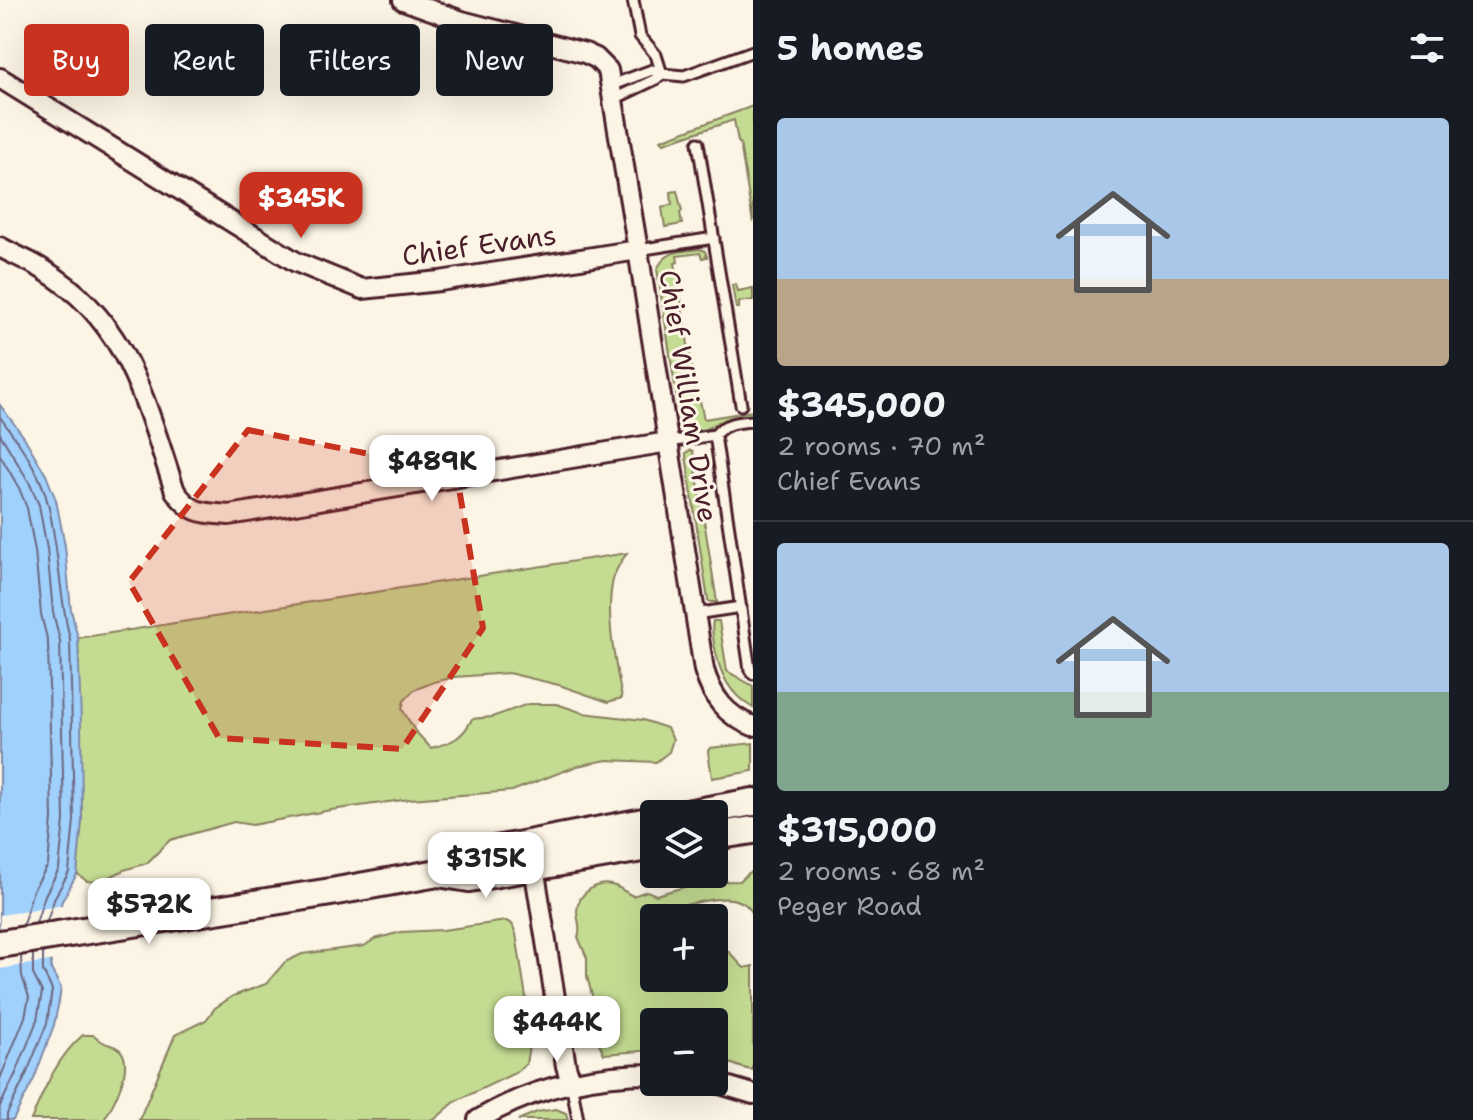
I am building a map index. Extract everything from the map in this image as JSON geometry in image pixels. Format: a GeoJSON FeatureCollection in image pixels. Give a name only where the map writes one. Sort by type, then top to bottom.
{"type":"FeatureCollection","features":[{"type":"Feature","properties":{"kind":"main road"},"geometry":{"type":"LineString","coordinates":[[728,806],[753,802]]}},
{"type":"Feature","properties":{"kind":"main road"},"geometry":{"type":"LineString","coordinates":[[438,873],[454,858],[640,823]]}},
{"type":"Feature","properties":{"kind":"main road"},"geometry":{"type":"LineString","coordinates":[[728,834],[753,830]]}},
{"type":"Feature","properties":{"kind":"main road"},"geometry":{"type":"LineString","coordinates":[[0,944],[438,873],[469,878],[640,848]]}},
{"type":"Feature","properties":{"kind":"street"},"geometry":{"type":"LineString","coordinates":[[403,0],[462,21],[585,53],[596,58],[611,85]]}},
{"type":"Feature","properties":{"kind":"street","name":"Chief Evans"},"geometry":{"type":"LineString","coordinates":[[0,78],[296,262],[362,289],[441,281],[638,250]]}},
{"type":"Feature","properties":{"kind":"street","name":"Chief William Drive"},"geometry":{"type":"LineString","coordinates":[[611,85],[704,670],[713,695],[746,722]]}},
{"type":"Feature","properties":{"kind":"street"},"geometry":{"type":"LineString","coordinates":[[0,247],[44,270],[71,289],[107,326],[138,382],[175,491],[195,511],[229,515],[668,442]]}},
{"type":"Feature","properties":{"kind":"street"},"geometry":{"type":"LineString","coordinates":[[534,867],[571,1082]]}},
{"type":"Feature","properties":{"kind":"street"},"geometry":{"type":"LineString","coordinates":[[478,1120],[532,1094],[571,1082],[640,1074]]}},
{"type":"Feature","properties":{"kind":"street"},"geometry":{"type":"LineString","coordinates":[[728,1086],[753,1094]]}},
{"type":"Feature","properties":{"kind":"lane"},"geometry":{"type":"LineString","coordinates":[[633,0],[640,36],[656,55],[662,74]]}},
{"type":"Feature","properties":{"kind":"lane"},"geometry":{"type":"LineString","coordinates":[[611,85],[656,79],[662,74],[684,76],[753,51]]}},
{"type":"Feature","properties":{"kind":"lane"},"geometry":{"type":"LineString","coordinates":[[698,143],[741,405]]}},
{"type":"Feature","properties":{"kind":"lane"},"geometry":{"type":"LineString","coordinates":[[638,250],[714,238]]}},
{"type":"Feature","properties":{"kind":"lane"},"geometry":{"type":"LineString","coordinates":[[668,442],[715,435],[728,425],[753,421]]}},
{"type":"Feature","properties":{"kind":"lane"},"geometry":{"type":"LineString","coordinates":[[715,435],[753,674]]}},
{"type":"Feature","properties":{"kind":"lane"},"geometry":{"type":"LineString","coordinates":[[695,614],[753,613]]}},
{"type":"Feature","properties":{"kind":"lane"},"geometry":{"type":"LineString","coordinates":[[571,1082],[578,1120]]}},
{"type":"Feature","properties":{"kind":"highlighted area"},"geometry":{"type":"Polygon","coordinates":[[[248,430],[456,471],[483,628],[402,749],[219,738],[129,582],[248,430]]]}},
{"type":"Feature","properties":{"kind":"green space"},"geometry":{"type":"Polygon","coordinates":[[[753,106],[753,223],[734,120],[664,143],[661,140],[753,106]]]}},
{"type":"Feature","properties":{"kind":"green space"},"geometry":{"type":"Polygon","coordinates":[[[677,191],[682,224],[665,227],[662,208],[672,204],[671,192],[677,191]]]}},
{"type":"Feature","properties":{"kind":"green space"},"geometry":{"type":"Polygon","coordinates":[[[700,249],[705,251],[707,257],[702,258],[700,253],[677,256],[678,262],[675,263],[697,401],[700,401],[704,419],[753,411],[753,416],[718,422],[706,429],[688,432],[681,426],[657,269],[670,255],[700,249]]]}},
{"type":"Feature","properties":{"kind":"green space"},"geometry":{"type":"Polygon","coordinates":[[[736,284],[738,291],[753,288],[753,300],[739,302],[739,308],[736,308],[732,285],[736,284]]]}},
{"type":"Feature","properties":{"kind":"green space"},"geometry":{"type":"Polygon","coordinates":[[[690,450],[693,451],[717,602],[708,600],[686,456],[690,450]]]}},
{"type":"Feature","properties":{"kind":"green space"},"geometry":{"type":"Polygon","coordinates":[[[627,553],[614,576],[610,605],[622,698],[608,702],[559,685],[508,673],[455,677],[434,682],[414,690],[404,701],[402,709],[415,731],[431,748],[456,739],[472,719],[492,717],[528,704],[557,704],[583,713],[643,720],[667,728],[673,739],[669,752],[656,762],[607,760],[577,766],[512,791],[410,799],[252,825],[234,822],[170,840],[147,863],[100,882],[87,881],[77,874],[82,820],[78,638],[627,553]]]}},
{"type":"Feature","properties":{"kind":"green space"},"geometry":{"type":"Polygon","coordinates":[[[713,621],[719,621],[727,671],[753,686],[753,708],[732,690],[723,675],[712,631],[713,621]]]}},
{"type":"Feature","properties":{"kind":"green space"},"geometry":{"type":"Polygon","coordinates":[[[753,743],[753,771],[712,778],[710,748],[753,743]]]}},
{"type":"Feature","properties":{"kind":"green space"},"geometry":{"type":"Polygon","coordinates":[[[753,871],[753,914],[741,902],[724,898],[689,904],[640,904],[640,992],[728,992],[728,951],[744,968],[753,966],[753,1070],[728,1062],[728,1008],[640,1008],[640,1051],[604,1054],[598,1041],[597,1024],[615,1009],[614,1005],[600,1007],[593,999],[587,976],[587,958],[578,937],[577,911],[581,898],[590,889],[602,885],[617,887],[633,896],[647,891],[656,895],[681,888],[728,888],[728,881],[740,881],[753,871]]]}},
{"type":"Feature","properties":{"kind":"green space"},"geometry":{"type":"Polygon","coordinates":[[[506,921],[512,924],[516,934],[526,997],[530,1040],[526,1064],[515,1073],[456,1101],[434,1120],[139,1120],[175,1035],[206,1020],[215,1008],[233,996],[266,984],[285,962],[302,954],[364,946],[375,939],[401,932],[506,921]]]}},
{"type":"Feature","properties":{"kind":"green space"},"geometry":{"type":"Polygon","coordinates":[[[83,1035],[93,1035],[116,1047],[124,1057],[121,1085],[104,1120],[31,1120],[59,1064],[83,1035]]]}},
{"type":"Feature","properties":{"kind":"green space"},"geometry":{"type":"Polygon","coordinates":[[[556,1109],[566,1113],[568,1120],[518,1120],[537,1112],[556,1109]]]}},
{"type":"Feature","properties":{"kind":"water"},"geometry":{"type":"Polygon","coordinates":[[[0,405],[24,437],[46,475],[56,500],[65,546],[71,610],[78,638],[81,722],[82,820],[77,874],[62,901],[50,938],[51,969],[61,988],[59,1001],[54,1025],[34,1079],[13,1120],[0,1120],[0,405]]]}},
{"type":"Feature","properties":{"kind":"pier"},"geometry":{"type":"Polygon","coordinates":[[[65,905],[54,939],[55,960],[0,969],[0,915],[65,905]]]}}]}
